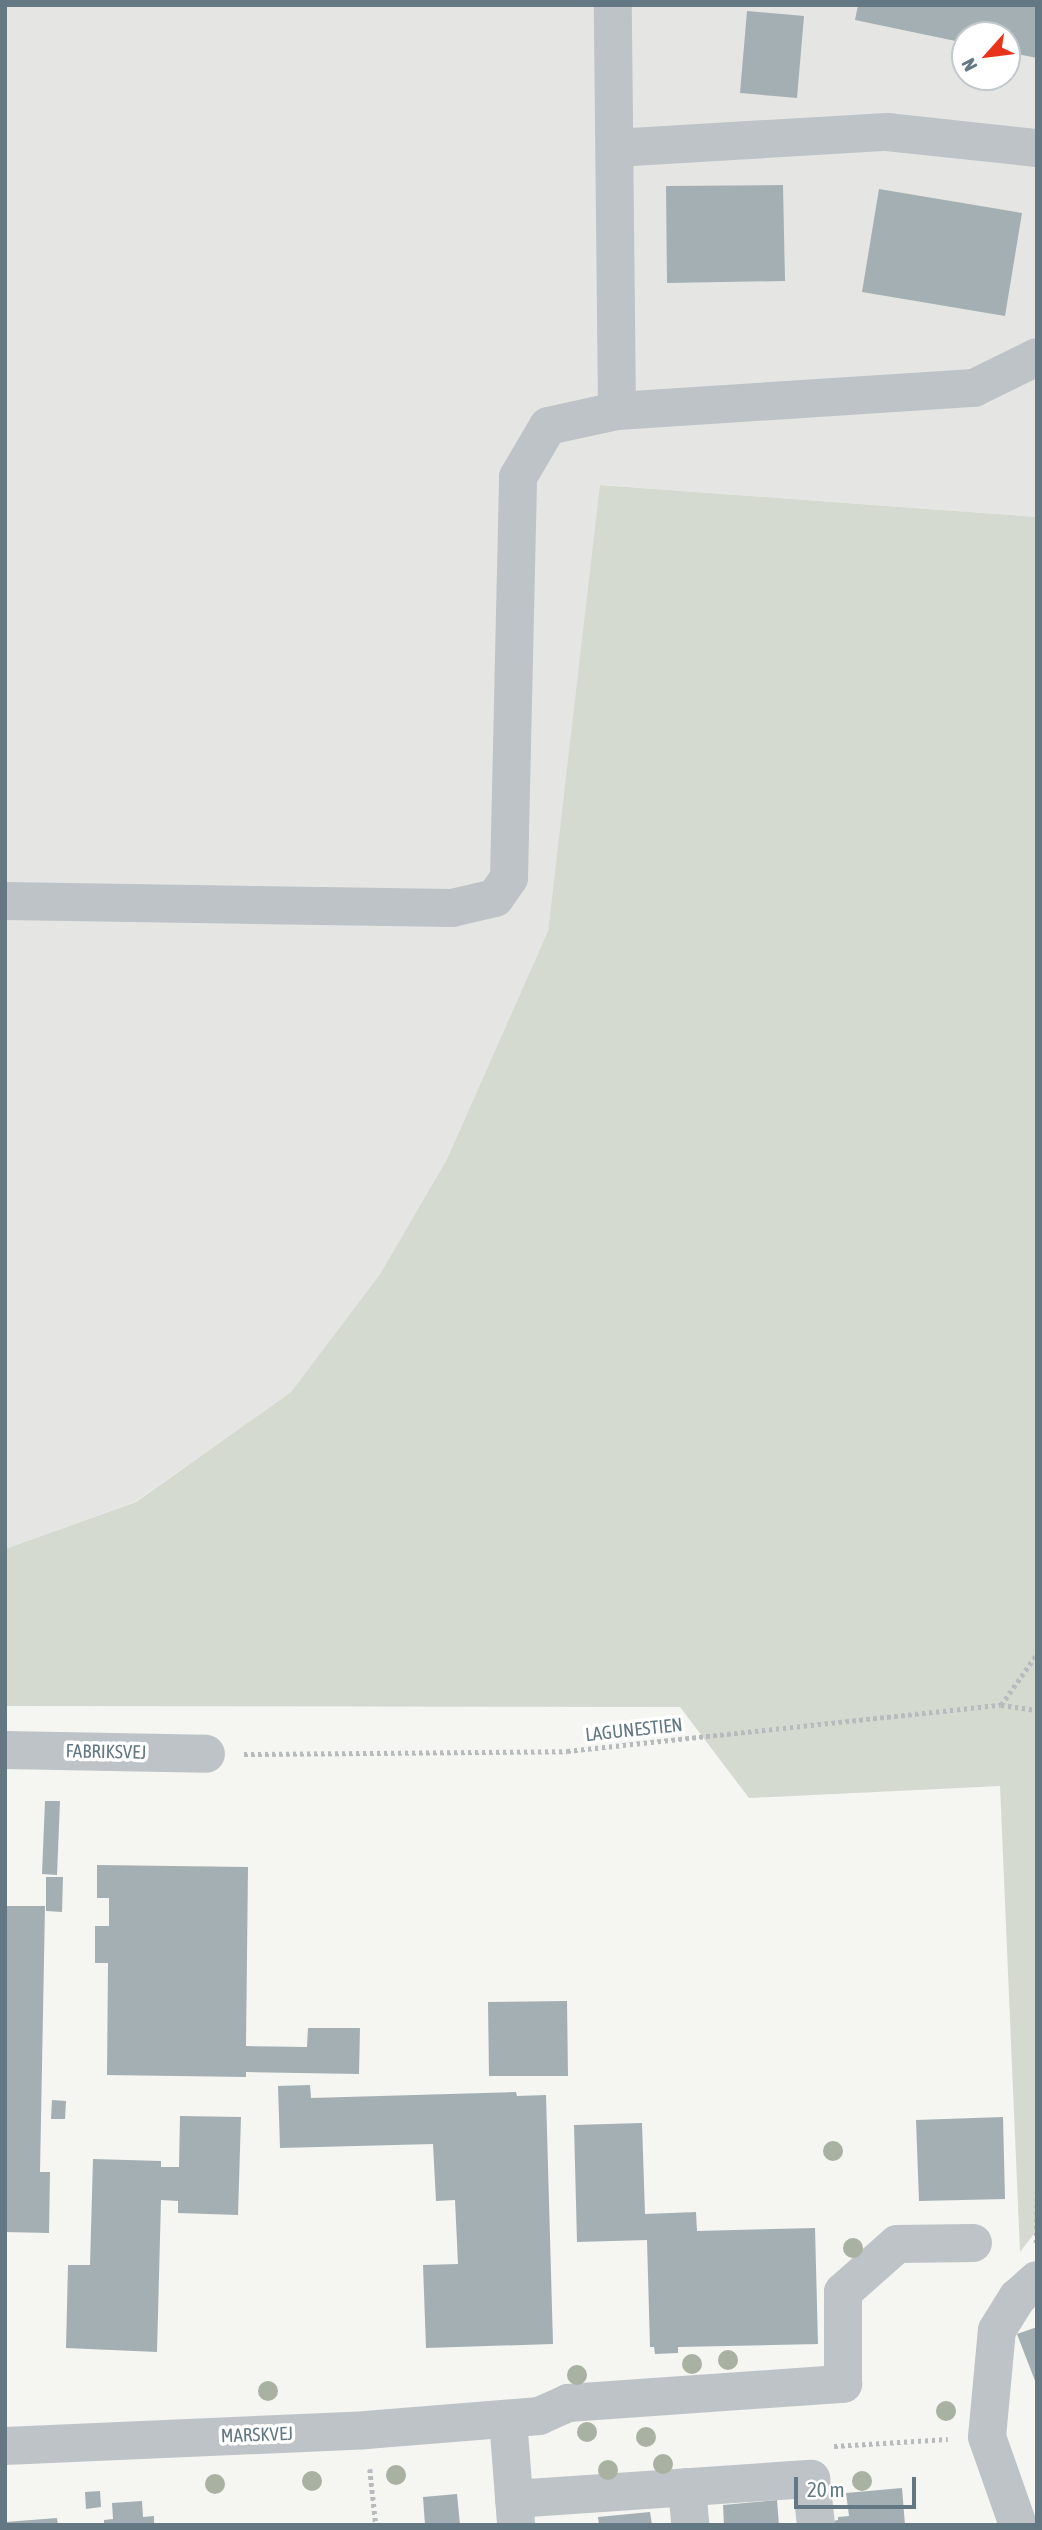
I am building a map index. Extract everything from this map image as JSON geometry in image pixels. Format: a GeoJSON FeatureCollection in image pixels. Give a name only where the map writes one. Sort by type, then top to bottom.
{"type":"FeatureCollection","features":[{"type":"Feature","properties":{"kind":"street"},"geometry":{"type":"LineString","coordinates":[[613,5],[618,411]]}},
{"type":"Feature","properties":{"kind":"street"},"geometry":{"type":"LineString","coordinates":[[614,148],[887,132],[1037,148]]}},
{"type":"Feature","properties":{"kind":"street"},"geometry":{"type":"LineString","coordinates":[[5,901],[452,908],[495,898],[509,878],[518,477],[548,426],[618,411],[974,388],[1037,357]]}},
{"type":"Feature","properties":{"kind":"street","name":"FABRIKSVEJ"},"geometry":{"type":"LineString","coordinates":[[5,1750],[206,1754]]}},
{"type":"Feature","properties":{"kind":"street","name":"MARSKVEJ"},"geometry":{"type":"LineString","coordinates":[[5,2446],[366,2430],[524,2418],[568,2403],[844,2384],[843,2292],[897,2244],[973,2243]]}},
{"type":"Feature","properties":{"kind":"street"},"geometry":{"type":"LineString","coordinates":[[1018,2525],[987,2437],[997,2330],[1018,2297],[1036,2281]]}},
{"type":"Feature","properties":{"kind":"street"},"geometry":{"type":"LineString","coordinates":[[524,2418],[515,2512],[687,2487],[811,2479],[816,2525]]}},
{"type":"Feature","properties":{"kind":"street"},"geometry":{"type":"LineString","coordinates":[[687,2487],[690,2525]]}},
{"type":"Feature","properties":{"kind":"path"},"geometry":{"type":"LineString","coordinates":[[1001,1705],[1037,1654]]}},
{"type":"Feature","properties":{"kind":"path","name":"LAGUNESTIEN"},"geometry":{"type":"LineString","coordinates":[[206,1754],[567,1751],[1001,1705],[1037,1710]]}},
{"type":"Feature","properties":{"kind":"path"},"geometry":{"type":"LineString","coordinates":[[1036,2281],[1037,2190]]}},
{"type":"Feature","properties":{"kind":"path"},"geometry":{"type":"LineString","coordinates":[[366,2430],[376,2525]]}},
{"type":"Feature","properties":{"kind":"shaded area"},"geometry":{"type":"Polygon","coordinates":[[[5,5],[1037,5],[1037,517],[601,485],[548,931],[447,1159],[380,1274],[291,1392],[135,1502],[5,1549],[5,5]]]}},
{"type":"Feature","properties":{"kind":"shaded area"},"geometry":{"type":"Polygon","coordinates":[[[600,485],[1037,517],[1037,2230],[1020,2252],[1000,1786],[749,1798],[680,1707],[5,1706],[5,1549],[136,1502],[291,1392],[380,1274],[447,1159],[548,931],[600,485]]]}},
{"type":"Feature","properties":{"kind":"building"},"geometry":{"type":"Polygon","coordinates":[[[858,5],[1037,5],[1037,58],[1021,55],[1021,21],[951,21],[951,40],[855,20],[858,5]]]}},
{"type":"Feature","properties":{"kind":"building"},"geometry":{"type":"Polygon","coordinates":[[[747,11],[804,16],[797,98],[740,93],[747,11]]]}},
{"type":"Feature","properties":{"kind":"building"},"geometry":{"type":"Polygon","coordinates":[[[783,185],[785,281],[667,283],[666,186],[783,185]]]}},
{"type":"Feature","properties":{"kind":"building"},"geometry":{"type":"Polygon","coordinates":[[[879,189],[1022,213],[1005,316],[862,292],[879,189]]]}},
{"type":"Feature","properties":{"kind":"building"},"geometry":{"type":"Polygon","coordinates":[[[45,1801],[60,1801],[57,1875],[42,1874],[45,1801]]]}},
{"type":"Feature","properties":{"kind":"building"},"geometry":{"type":"Polygon","coordinates":[[[97,1865],[248,1867],[246,2046],[307,2047],[308,2028],[360,2028],[359,2074],[246,2072],[246,2077],[107,2075],[108,1963],[95,1963],[95,1926],[109,1926],[109,1898],[97,1898],[97,1865]]]}},
{"type":"Feature","properties":{"kind":"building"},"geometry":{"type":"Polygon","coordinates":[[[46,1877],[63,1877],[62,1912],[46,1911],[46,1877]]]}},
{"type":"Feature","properties":{"kind":"building"},"geometry":{"type":"Polygon","coordinates":[[[5,1906],[45,1906],[40,2172],[50,2172],[49,2233],[5,2232],[5,1906]]]}},
{"type":"Feature","properties":{"kind":"building"},"geometry":{"type":"Polygon","coordinates":[[[567,2001],[568,2076],[489,2076],[488,2002],[567,2001]]]}},
{"type":"Feature","properties":{"kind":"building"},"geometry":{"type":"Polygon","coordinates":[[[310,2085],[311,2098],[516,2092],[517,2096],[546,2095],[553,2344],[426,2348],[423,2265],[458,2264],[455,2200],[436,2201],[433,2144],[280,2148],[278,2086],[310,2085]]]}},
{"type":"Feature","properties":{"kind":"building"},"geometry":{"type":"Polygon","coordinates":[[[52,2100],[66,2101],[65,2119],[51,2119],[52,2100]]]}},
{"type":"Feature","properties":{"kind":"building"},"geometry":{"type":"Polygon","coordinates":[[[180,2116],[241,2117],[238,2215],[178,2213],[178,2201],[161,2200],[157,2352],[66,2348],[68,2265],[90,2265],[93,2159],[161,2161],[161,2167],[179,2167],[180,2116]]]}},
{"type":"Feature","properties":{"kind":"building"},"geometry":{"type":"Polygon","coordinates":[[[1003,2117],[1005,2199],[919,2201],[916,2120],[1003,2117]]]}},
{"type":"Feature","properties":{"kind":"building"},"geometry":{"type":"Polygon","coordinates":[[[642,2123],[645,2214],[696,2212],[697,2231],[815,2228],[818,2344],[678,2347],[678,2353],[655,2354],[654,2347],[650,2347],[647,2240],[577,2242],[574,2125],[642,2123]]]}},
{"type":"Feature","properties":{"kind":"building"},"geometry":{"type":"Polygon","coordinates":[[[1037,2327],[1037,2386],[1017,2334],[1037,2327]]]}},
{"type":"Feature","properties":{"kind":"building"},"geometry":{"type":"Polygon","coordinates":[[[902,2488],[905,2525],[828,2525],[828,2522],[838,2520],[838,2517],[849,2516],[846,2493],[902,2488]]]}},
{"type":"Feature","properties":{"kind":"building"},"geometry":{"type":"Polygon","coordinates":[[[100,2491],[101,2507],[86,2509],[85,2492],[100,2491]]]}},
{"type":"Feature","properties":{"kind":"building"},"geometry":{"type":"Polygon","coordinates":[[[457,2494],[460,2525],[425,2525],[423,2497],[457,2494]]]}},
{"type":"Feature","properties":{"kind":"building"},"geometry":{"type":"Polygon","coordinates":[[[777,2500],[779,2525],[724,2525],[723,2505],[777,2500]]]}},
{"type":"Feature","properties":{"kind":"building"},"geometry":{"type":"Polygon","coordinates":[[[142,2501],[143,2517],[154,2516],[154,2525],[104,2525],[104,2520],[113,2519],[112,2503],[142,2501]]]}},
{"type":"Feature","properties":{"kind":"building"},"geometry":{"type":"Polygon","coordinates":[[[650,2512],[652,2525],[599,2525],[598,2517],[650,2512]]]}},
{"type":"Feature","properties":{"kind":"building"},"geometry":{"type":"Polygon","coordinates":[[[57,2518],[58,2525],[5,2525],[5,2522],[57,2518]]]}}]}
